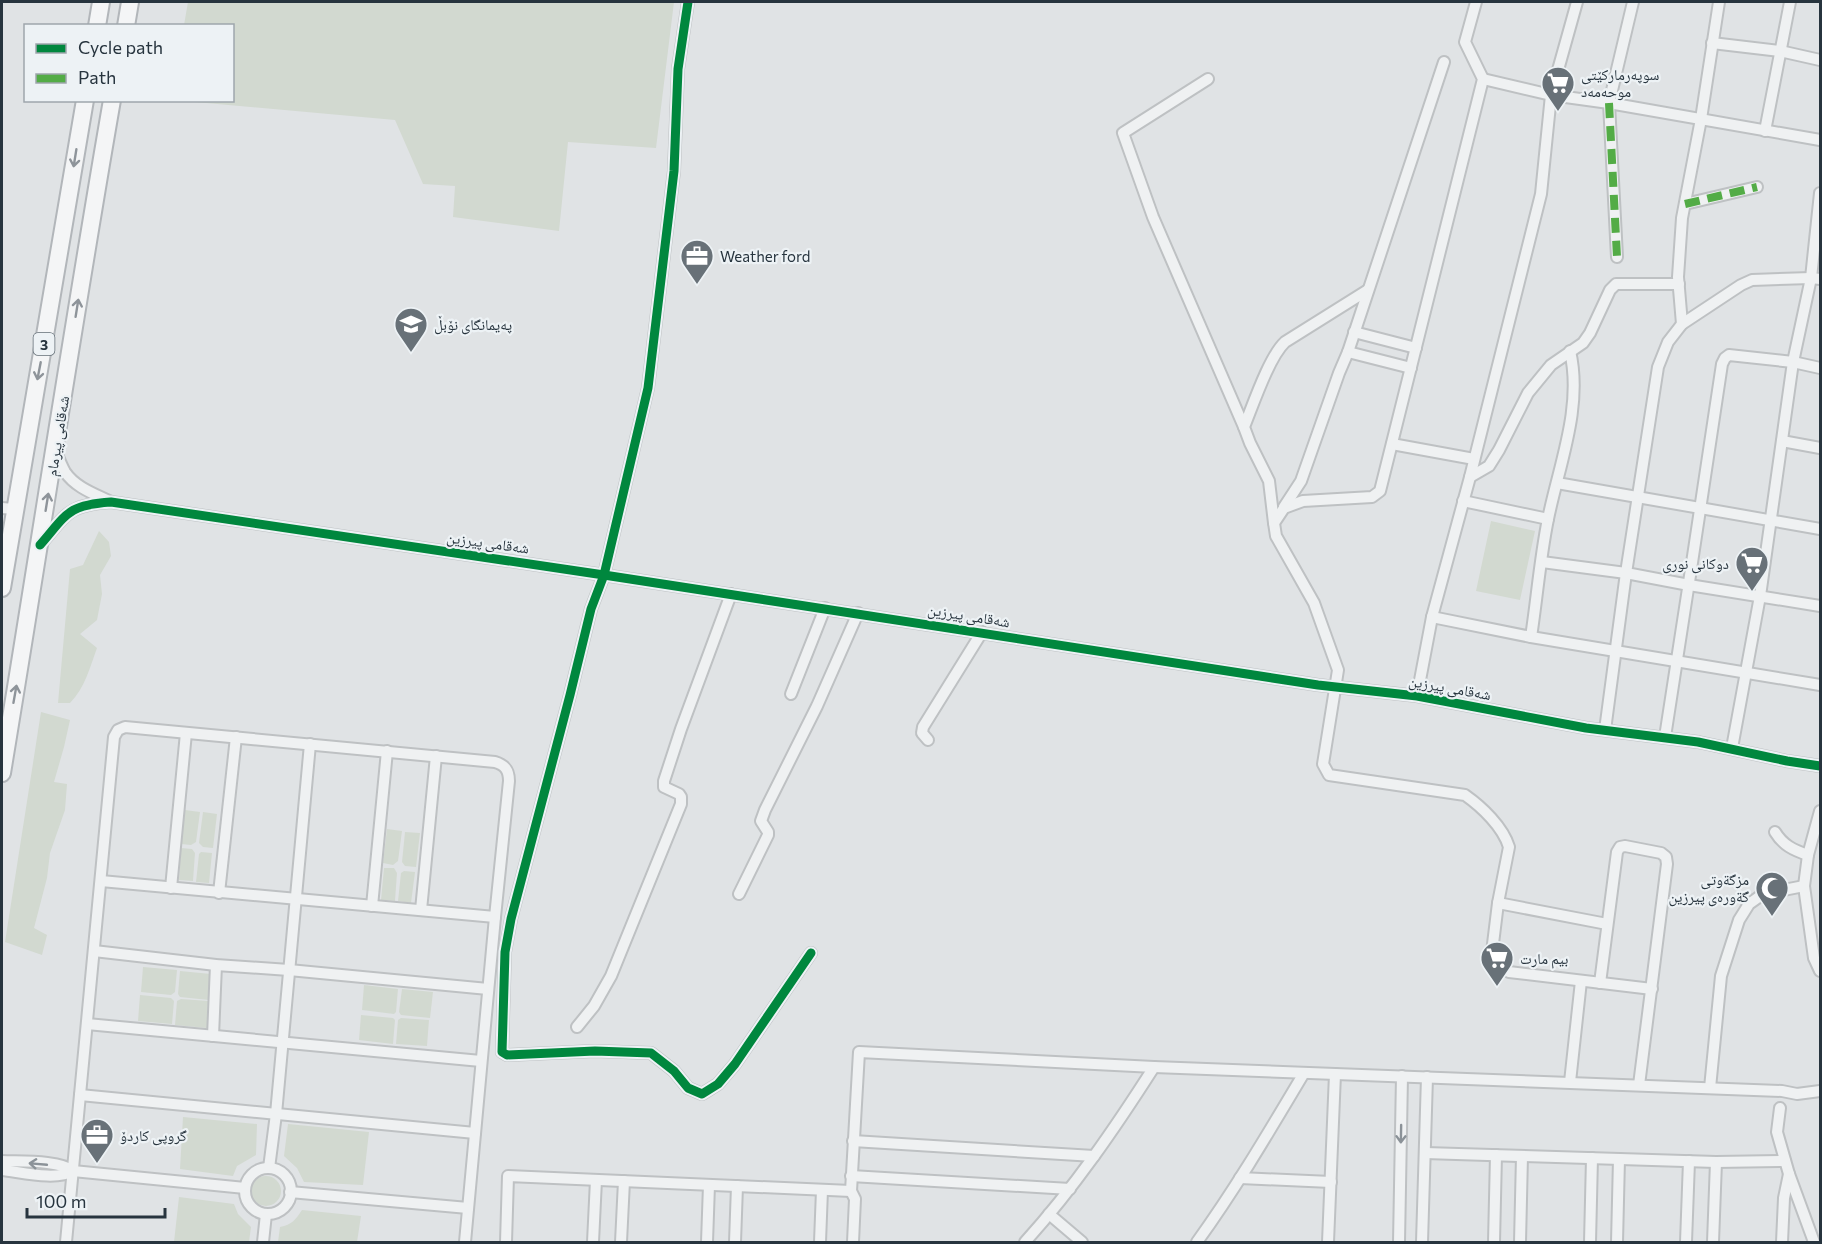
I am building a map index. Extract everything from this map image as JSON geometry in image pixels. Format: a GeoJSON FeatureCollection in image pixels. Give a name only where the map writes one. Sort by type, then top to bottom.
{"type":"FeatureCollection","features":[{"type":"Feature","properties":{"kind":"highway"},"geometry":{"type":"LineString","coordinates":[[97,24],[101,2]]}},
{"type":"Feature","properties":{"kind":"highway"},"geometry":{"type":"LineString","coordinates":[[126,24],[130,2]]}},
{"type":"Feature","properties":{"kind":"highway","name":"شەقامی پیرمام"},"geometry":{"type":"LineString","coordinates":[[2,588],[8,512],[41,364],[85,102]]}},
{"type":"Feature","properties":{"kind":"highway","name":"شەقامی پیرمام"},"geometry":{"type":"LineString","coordinates":[[2,773],[83,265],[112,102]]}},
{"type":"Feature","properties":{"kind":"street"},"geometry":{"type":"LineString","coordinates":[[688,2],[678,69],[674,171],[648,388],[604,575],[591,609],[509,925],[504,960],[502,1052],[507,1055],[595,1051],[651,1053],[674,1071],[688,1088],[702,1094],[718,1084],[735,1064],[811,953]]}},
{"type":"Feature","properties":{"kind":"street"},"geometry":{"type":"LineString","coordinates":[[1284,508],[1303,501],[1372,497],[1380,491],[1484,79],[1465,42],[1476,2]]}},
{"type":"Feature","properties":{"kind":"street"},"geometry":{"type":"LineString","coordinates":[[1417,696],[1432,617],[1470,477],[1541,194],[1551,95],[1577,2]]}},
{"type":"Feature","properties":{"kind":"street"},"geometry":{"type":"LineString","coordinates":[[1617,257],[1609,103],[1634,2]]}},
{"type":"Feature","properties":{"kind":"street"},"geometry":{"type":"LineString","coordinates":[[1682,324],[1679,284],[1681,230],[1719,2]]}},
{"type":"Feature","properties":{"kind":"street"},"geometry":{"type":"LineString","coordinates":[[1765,131],[1790,2]]}},
{"type":"Feature","properties":{"kind":"street"},"geometry":{"type":"LineString","coordinates":[[1712,43],[1780,51],[1821,60]]}},
{"type":"Feature","properties":{"kind":"street"},"geometry":{"type":"LineString","coordinates":[[1274,523],[1301,482],[1348,352],[1444,62]]}},
{"type":"Feature","properties":{"kind":"street"},"geometry":{"type":"LineString","coordinates":[[1208,79],[1124,133],[1153,218],[1250,443],[1269,481],[1276,536],[1314,603],[1338,670],[1323,764],[1329,775],[1465,795],[1477,803],[1506,838],[1509,847],[1498,903],[1491,960],[1509,972],[1652,989]]}},
{"type":"Feature","properties":{"kind":"street"},"geometry":{"type":"LineString","coordinates":[[1484,79],[1551,95],[1821,140]]}},
{"type":"Feature","properties":{"kind":"street"},"geometry":{"type":"LineString","coordinates":[[1685,204],[1757,187]]}},
{"type":"Feature","properties":{"kind":"street"},"geometry":{"type":"LineString","coordinates":[[1732,748],[1760,596],[1793,362],[1816,278],[1821,193]]}},
{"type":"Feature","properties":{"kind":"street"},"geometry":{"type":"LineString","coordinates":[[1605,730],[1614,651],[1659,367],[1668,342],[1682,324],[1752,280],[1816,278]]}},
{"type":"Feature","properties":{"kind":"street"},"geometry":{"type":"LineString","coordinates":[[1470,477],[1489,466],[1528,393],[1551,365],[1583,343],[1610,290],[1616,284],[1679,284]]}},
{"type":"Feature","properties":{"kind":"street"},"geometry":{"type":"LineString","coordinates":[[1244,427],[1280,347],[1368,291]]}},
{"type":"Feature","properties":{"kind":"street"},"geometry":{"type":"LineString","coordinates":[[1354,332],[1416,348]]}},
{"type":"Feature","properties":{"kind":"street"},"geometry":{"type":"LineString","coordinates":[[1531,637],[1548,519],[1574,405],[1573,361],[1570,351]]}},
{"type":"Feature","properties":{"kind":"street"},"geometry":{"type":"LineString","coordinates":[[1348,352],[1411,368]]}},
{"type":"Feature","properties":{"kind":"street"},"geometry":{"type":"LineString","coordinates":[[1665,737],[1722,364],[1730,355],[1793,362],[1821,368]]}},
{"type":"Feature","properties":{"kind":"street"},"geometry":{"type":"LineString","coordinates":[[1782,441],[1821,448]]}},
{"type":"Feature","properties":{"kind":"street"},"geometry":{"type":"LineString","coordinates":[[1392,444],[1474,459]]}},
{"type":"Feature","properties":{"kind":"street"},"geometry":{"type":"LineString","coordinates":[[55,449],[65,472],[74,482],[111,502]]}},
{"type":"Feature","properties":{"kind":"street"},"geometry":{"type":"LineString","coordinates":[[1557,483],[1821,529]]}},
{"type":"Feature","properties":{"kind":"street"},"geometry":{"type":"LineString","coordinates":[[1462,501],[1548,519]]}},
{"type":"Feature","properties":{"kind":"street"},"geometry":{"type":"LineString","coordinates":[[40,545],[67,513],[84,506],[111,502]]}},
{"type":"Feature","properties":{"kind":"street","name":"شەقامی پیرزین"},"geometry":{"type":"LineString","coordinates":[[111,502],[825,608],[1336,687],[1417,696],[1605,730],[1732,748],[1787,761],[1821,766]]}},
{"type":"Feature","properties":{"kind":"street"},"geometry":{"type":"LineString","coordinates":[[1542,562],[1626,573],[1821,606]]}},
{"type":"Feature","properties":{"kind":"street"},"geometry":{"type":"LineString","coordinates":[[577,1027],[594,1006],[611,976],[681,804],[679,794],[664,787],[664,781],[731,594]]}},
{"type":"Feature","properties":{"kind":"street"},"geometry":{"type":"LineString","coordinates":[[791,694],[825,608]]}},
{"type":"Feature","properties":{"kind":"street"},"geometry":{"type":"LineString","coordinates":[[739,894],[768,835],[761,821],[765,810],[817,706],[858,614]]}},
{"type":"Feature","properties":{"kind":"street"},"geometry":{"type":"LineString","coordinates":[[1432,617],[1531,637],[1821,686]]}},
{"type":"Feature","properties":{"kind":"street"},"geometry":{"type":"LineString","coordinates":[[928,741],[922,733],[923,727],[982,633]]}},
{"type":"Feature","properties":{"kind":"street"},"geometry":{"type":"LineString","coordinates":[[66,1242],[116,732],[125,727],[495,762],[502,764],[509,774],[465,1242]]}},
{"type":"Feature","properties":{"kind":"street"},"geometry":{"type":"LineString","coordinates":[[171,888],[186,733]]}},
{"type":"Feature","properties":{"kind":"street"},"geometry":{"type":"LineString","coordinates":[[219,892],[236,737]]}},
{"type":"Feature","properties":{"kind":"street"},"geometry":{"type":"LineString","coordinates":[[268,1168],[276,1114],[310,744]]}},
{"type":"Feature","properties":{"kind":"street"},"geometry":{"type":"LineString","coordinates":[[372,906],[387,751]]}},
{"type":"Feature","properties":{"kind":"street"},"geometry":{"type":"LineString","coordinates":[[421,910],[436,756]]}},
{"type":"Feature","properties":{"kind":"street"},"geometry":{"type":"LineString","coordinates":[[1821,811],[1808,855],[1804,886],[1814,958],[1821,971]]}},
{"type":"Feature","properties":{"kind":"street"},"geometry":{"type":"LineString","coordinates":[[1775,832],[1792,850],[1808,855]]}},
{"type":"Feature","properties":{"kind":"street"},"geometry":{"type":"LineString","coordinates":[[1600,983],[1617,852],[1620,847],[1625,846],[1661,852],[1666,857],[1667,864],[1640,1085]]}},
{"type":"Feature","properties":{"kind":"street"},"geometry":{"type":"LineString","coordinates":[[100,881],[495,917]]}},
{"type":"Feature","properties":{"kind":"street"},"geometry":{"type":"LineString","coordinates":[[1710,1088],[1721,976],[1739,920],[1749,904],[1763,894],[1804,886]]}},
{"type":"Feature","properties":{"kind":"street"},"geometry":{"type":"LineString","coordinates":[[1498,903],[1607,924]]}},
{"type":"Feature","properties":{"kind":"street"},"geometry":{"type":"LineString","coordinates":[[94,951],[216,965],[488,989]]}},
{"type":"Feature","properties":{"kind":"street"},"geometry":{"type":"LineString","coordinates":[[213,1036],[216,965]]}},
{"type":"Feature","properties":{"kind":"street"},"geometry":{"type":"LineString","coordinates":[[1570,1082],[1581,981]]}},
{"type":"Feature","properties":{"kind":"street"},"geometry":{"type":"LineString","coordinates":[[87,1023],[481,1061]]}},
{"type":"Feature","properties":{"kind":"street"},"geometry":{"type":"LineString","coordinates":[[853,1242],[855,1198],[851,1191],[851,1176],[859,1052],[1154,1067],[1782,1091],[1797,1094],[1821,1091]]}},
{"type":"Feature","properties":{"kind":"street"},"geometry":{"type":"LineString","coordinates":[[1025,1242],[1070,1189],[1154,1067]]}},
{"type":"Feature","properties":{"kind":"street"},"geometry":{"type":"LineString","coordinates":[[1197,1242],[1240,1178],[1304,1073]]}},
{"type":"Feature","properties":{"kind":"street"},"geometry":{"type":"LineString","coordinates":[[1329,1242],[1335,1074]]}},
{"type":"Feature","properties":{"kind":"street"},"geometry":{"type":"LineString","coordinates":[[1398,1242],[1402,1076]]}},
{"type":"Feature","properties":{"kind":"street"},"geometry":{"type":"LineString","coordinates":[[1422,1242],[1427,1077]]}},
{"type":"Feature","properties":{"kind":"street"},"geometry":{"type":"LineString","coordinates":[[80,1095],[475,1133]]}},
{"type":"Feature","properties":{"kind":"street"},"geometry":{"type":"LineString","coordinates":[[1780,1108],[1777,1132],[1789,1174],[1814,1242]]}},
{"type":"Feature","properties":{"kind":"street"},"geometry":{"type":"LineString","coordinates":[[854,1141],[1094,1156]]}},
{"type":"Feature","properties":{"kind":"street"},"geometry":{"type":"LineString","coordinates":[[1425,1153],[1716,1162],[1785,1161]]}},
{"type":"Feature","properties":{"kind":"street"},"geometry":{"type":"LineString","coordinates":[[1494,1242],[1496,1155]]}},
{"type":"Feature","properties":{"kind":"street"},"geometry":{"type":"LineString","coordinates":[[1520,1242],[1522,1156]]}},
{"type":"Feature","properties":{"kind":"street"},"geometry":{"type":"LineString","coordinates":[[1590,1242],[1592,1158]]}},
{"type":"Feature","properties":{"kind":"street"},"geometry":{"type":"LineString","coordinates":[[1617,1242],[1619,1159]]}},
{"type":"Feature","properties":{"kind":"street"},"geometry":{"type":"LineString","coordinates":[[2,1161],[65,1166],[73,1171],[245,1188]]}},
{"type":"Feature","properties":{"kind":"street"},"geometry":{"type":"LineString","coordinates":[[1686,1242],[1689,1161]]}},
{"type":"Feature","properties":{"kind":"street"},"geometry":{"type":"LineString","coordinates":[[1713,1242],[1716,1162]]}},
{"type":"Feature","properties":{"kind":"street"},"geometry":{"type":"LineString","coordinates":[[268,1168],[276,1170],[287,1179],[290,1192],[289,1199],[280,1210],[266,1214],[254,1210],[247,1200],[245,1188],[251,1176],[268,1168]]}},
{"type":"Feature","properties":{"kind":"street"},"geometry":{"type":"LineString","coordinates":[[2,1170],[44,1175],[64,1175],[73,1171]]}},
{"type":"Feature","properties":{"kind":"street"},"geometry":{"type":"LineString","coordinates":[[1782,1242],[1784,1198],[1789,1174]]}},
{"type":"Feature","properties":{"kind":"street"},"geometry":{"type":"LineString","coordinates":[[506,1242],[508,1176],[851,1191]]}},
{"type":"Feature","properties":{"kind":"street"},"geometry":{"type":"LineString","coordinates":[[851,1176],[1070,1189]]}},
{"type":"Feature","properties":{"kind":"street"},"geometry":{"type":"LineString","coordinates":[[1240,1178],[1331,1182]]}},
{"type":"Feature","properties":{"kind":"street"},"geometry":{"type":"LineString","coordinates":[[593,1242],[596,1180]]}},
{"type":"Feature","properties":{"kind":"street"},"geometry":{"type":"LineString","coordinates":[[621,1242],[624,1181]]}},
{"type":"Feature","properties":{"kind":"street"},"geometry":{"type":"LineString","coordinates":[[707,1242],[709,1185]]}},
{"type":"Feature","properties":{"kind":"street"},"geometry":{"type":"LineString","coordinates":[[735,1242],[738,1186]]}},
{"type":"Feature","properties":{"kind":"street"},"geometry":{"type":"LineString","coordinates":[[820,1242],[822,1190]]}},
{"type":"Feature","properties":{"kind":"street"},"geometry":{"type":"LineString","coordinates":[[290,1192],[468,1208]]}},
{"type":"Feature","properties":{"kind":"street"},"geometry":{"type":"LineString","coordinates":[[263,1242],[266,1214]]}},
{"type":"Feature","properties":{"kind":"street"},"geometry":{"type":"LineString","coordinates":[[1049,1214],[1082,1242]]}},
{"type":"Feature","properties":{"kind":"shaded area"},"geometry":{"type":"Polygon","coordinates":[[[188,2],[674,2],[656,148],[568,142],[559,231],[453,217],[455,186],[423,184],[395,120],[195,102],[234,102],[234,24],[184,24],[188,2]]]}},
{"type":"Feature","properties":{"kind":"shaded area"},"geometry":{"type":"Polygon","coordinates":[[[1491,521],[1535,531],[1520,600],[1476,591],[1491,521]]]}},
{"type":"Feature","properties":{"kind":"shaded area"},"geometry":{"type":"Polygon","coordinates":[[[99,531],[109,542],[111,556],[100,575],[102,594],[97,620],[80,634],[97,648],[80,691],[70,703],[58,703],[70,569],[83,565],[99,531]]]}},
{"type":"Feature","properties":{"kind":"shaded area"},"geometry":{"type":"Polygon","coordinates":[[[41,712],[70,720],[54,782],[67,784],[65,810],[50,853],[47,878],[34,928],[47,935],[42,955],[5,942],[41,712]]]}},
{"type":"Feature","properties":{"kind":"shaded area"},"geometry":{"type":"Polygon","coordinates":[[[185,810],[200,812],[196,842],[191,845],[181,844],[185,810]]]}},
{"type":"Feature","properties":{"kind":"shaded area"},"geometry":{"type":"Polygon","coordinates":[[[203,812],[217,814],[213,848],[203,847],[199,843],[203,812]]]}},
{"type":"Feature","properties":{"kind":"shaded area"},"geometry":{"type":"Polygon","coordinates":[[[387,829],[402,831],[398,861],[393,865],[383,863],[387,829]]]}},
{"type":"Feature","properties":{"kind":"shaded area"},"geometry":{"type":"Polygon","coordinates":[[[405,832],[420,833],[416,867],[405,866],[402,862],[405,832]]]}},
{"type":"Feature","properties":{"kind":"shaded area"},"geometry":{"type":"Polygon","coordinates":[[[181,848],[192,849],[195,853],[193,881],[179,880],[181,848]]]}},
{"type":"Feature","properties":{"kind":"shaded area"},"geometry":{"type":"Polygon","coordinates":[[[201,852],[212,853],[209,883],[196,882],[201,852]]]}},
{"type":"Feature","properties":{"kind":"shaded area"},"geometry":{"type":"Polygon","coordinates":[[[384,868],[394,868],[397,873],[395,901],[381,900],[384,868]]]}},
{"type":"Feature","properties":{"kind":"shaded area"},"geometry":{"type":"Polygon","coordinates":[[[415,872],[411,903],[398,901],[401,873],[415,872]]]}},
{"type":"Feature","properties":{"kind":"shaded area"},"geometry":{"type":"Polygon","coordinates":[[[143,967],[177,970],[175,992],[171,995],[141,992],[143,967]]]}},
{"type":"Feature","properties":{"kind":"shaded area"},"geometry":{"type":"Polygon","coordinates":[[[180,971],[211,974],[209,1000],[180,997],[178,994],[180,971]]]}},
{"type":"Feature","properties":{"kind":"shaded area"},"geometry":{"type":"Polygon","coordinates":[[[364,985],[398,989],[396,1012],[394,1014],[362,1010],[364,985]]]}},
{"type":"Feature","properties":{"kind":"shaded area"},"geometry":{"type":"Polygon","coordinates":[[[402,989],[433,992],[430,1018],[401,1015],[399,1012],[402,989]]]}},
{"type":"Feature","properties":{"kind":"shaded area"},"geometry":{"type":"Polygon","coordinates":[[[140,995],[171,998],[174,1001],[172,1024],[138,1021],[140,995]]]}},
{"type":"Feature","properties":{"kind":"shaded area"},"geometry":{"type":"Polygon","coordinates":[[[181,999],[208,1001],[207,1028],[175,1025],[177,1001],[181,999]]]}},
{"type":"Feature","properties":{"kind":"shaded area"},"geometry":{"type":"Polygon","coordinates":[[[361,1015],[393,1018],[395,1020],[393,1044],[359,1040],[361,1015]]]}},
{"type":"Feature","properties":{"kind":"shaded area"},"geometry":{"type":"Polygon","coordinates":[[[401,1018],[429,1020],[427,1046],[396,1044],[398,1020],[401,1018]]]}},
{"type":"Feature","properties":{"kind":"shaded area"},"geometry":{"type":"Polygon","coordinates":[[[183,1117],[257,1124],[256,1155],[237,1166],[233,1176],[180,1169],[183,1117]]]}},
{"type":"Feature","properties":{"kind":"shaded area"},"geometry":{"type":"Polygon","coordinates":[[[288,1124],[369,1132],[363,1185],[304,1182],[297,1168],[284,1156],[288,1124]]]}},
{"type":"Feature","properties":{"kind":"shaded area"},"geometry":{"type":"Polygon","coordinates":[[[266,1176],[277,1180],[281,1191],[277,1202],[266,1206],[255,1202],[251,1191],[255,1180],[266,1176]]]}},
{"type":"Feature","properties":{"kind":"shaded area"},"geometry":{"type":"Polygon","coordinates":[[[179,1197],[234,1204],[238,1214],[251,1227],[249,1242],[174,1242],[179,1197]]]}},
{"type":"Feature","properties":{"kind":"shaded area"},"geometry":{"type":"Polygon","coordinates":[[[302,1210],[361,1216],[357,1242],[278,1242],[280,1227],[288,1225],[302,1210]]]}},
{"type":"Feature","properties":{"kind":"marked path"},"geometry":{"type":"LineString","coordinates":[[1609,103],[1617,257]]}},
{"type":"Feature","properties":{"kind":"marked path"},"geometry":{"type":"LineString","coordinates":[[1685,204],[1757,187]]}},
{"type":"Feature","properties":{"kind":"cycle path"},"geometry":{"type":"LineString","coordinates":[[688,2],[678,69],[674,171],[648,388],[604,575],[591,609],[511,919],[505,952],[502,1052],[507,1055],[595,1051],[651,1053],[674,1071],[688,1088],[702,1094],[718,1084],[735,1064],[811,953]]}},
{"type":"Feature","properties":{"kind":"cycle path"},"geometry":{"type":"LineString","coordinates":[[40,545],[69,513],[96,503],[111,502],[1318,685],[1417,696],[1586,728],[1698,742],[1820,766]]}},
{"type":"Feature","properties":{"kind":"place","name":"سوپەرمارکێتی موحەمەد"},"geometry":{"type":"Point","coordinates":[1558,112]}},
{"type":"Feature","properties":{"kind":"place","name":"Weather ford"},"geometry":{"type":"Point","coordinates":[697,285]}},
{"type":"Feature","properties":{"kind":"place","name":"پەیمانگای نۆبڵ"},"geometry":{"type":"Point","coordinates":[411,353]}},
{"type":"Feature","properties":{"kind":"place","name":"دوکانی نوری"},"geometry":{"type":"Point","coordinates":[1752,592]}},
{"type":"Feature","properties":{"kind":"place","name":"مزگةوتی گةورەی پیرزین"},"geometry":{"type":"Point","coordinates":[1772,917]}},
{"type":"Feature","properties":{"kind":"place","name":"بیم مارت"},"geometry":{"type":"Point","coordinates":[1497,987]}},
{"type":"Feature","properties":{"kind":"place","name":"گروپی کاردۆ"},"geometry":{"type":"Point","coordinates":[97,1164]}}]}
